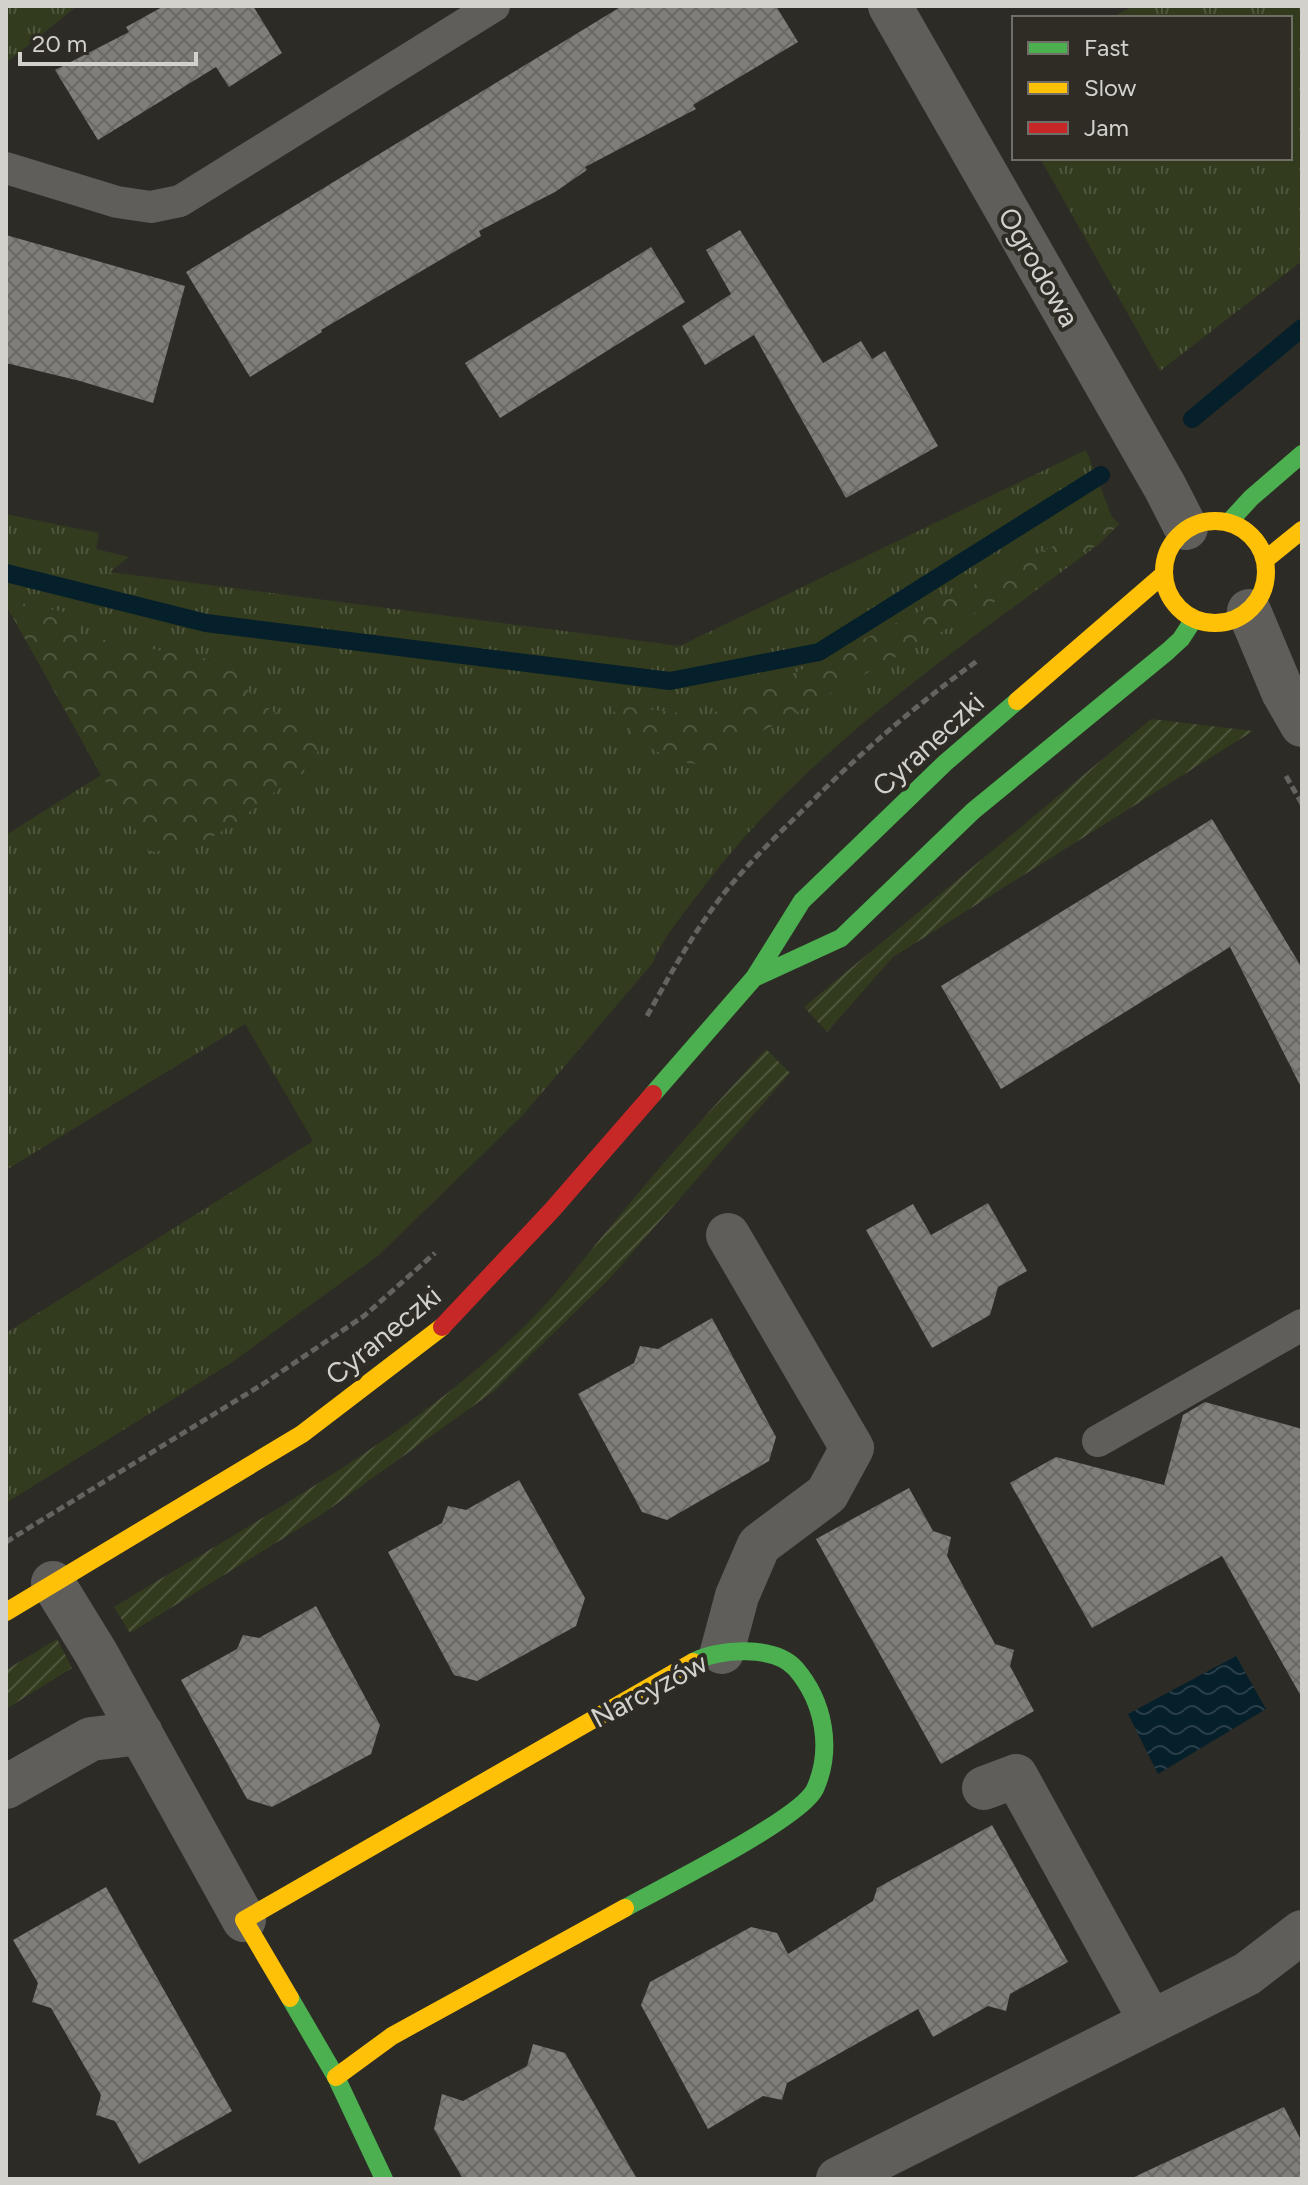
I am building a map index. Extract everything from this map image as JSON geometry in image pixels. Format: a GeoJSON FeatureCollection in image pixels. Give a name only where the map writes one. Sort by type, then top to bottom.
{"type":"FeatureCollection","features":[{"type":"Feature","properties":{"kind":"street","name":"Ogrodowa"},"geometry":{"type":"LineString","coordinates":[[890,6],[1186,528]]}},
{"type":"Feature","properties":{"kind":"street"},"geometry":{"type":"LineString","coordinates":[[1229,522],[1251,498],[1302,454]]}},
{"type":"Feature","properties":{"kind":"street"},"geometry":{"type":"LineString","coordinates":[[1205,521],[1229,522],[1243,528],[1258,542],[1265,560],[1266,580],[1259,599],[1249,611],[1232,621],[1219,623],[1194,619],[1182,611],[1170,596],[1164,574],[1169,548],[1186,528],[1205,521]]}},
{"type":"Feature","properties":{"kind":"street"},"geometry":{"type":"LineString","coordinates":[[1265,560],[1302,530]]}},
{"type":"Feature","properties":{"kind":"street","name":"Cyraneczki"},"geometry":{"type":"LineString","coordinates":[[6,1612],[302,1434],[439,1331],[563,1198],[754,978],[802,901],[945,763],[1164,574]]}},
{"type":"Feature","properties":{"kind":"street"},"geometry":{"type":"LineString","coordinates":[[1249,611],[1283,692],[1302,725]]}},
{"type":"Feature","properties":{"kind":"street","name":"Cyraneczki"},"geometry":{"type":"LineString","coordinates":[[754,978],[841,938],[973,811],[1168,651],[1181,639],[1194,619]]}},
{"type":"Feature","properties":{"kind":"street"},"geometry":{"type":"LineString","coordinates":[[722,1652],[737,1596],[759,1545],[827,1494],[852,1448],[728,1235]]}},
{"type":"Feature","properties":{"kind":"street"},"geometry":{"type":"LineString","coordinates":[[53,1583],[336,2077],[379,2178]]}},
{"type":"Feature","properties":{"kind":"street","name":"Narcyzów"},"geometry":{"type":"LineString","coordinates":[[244,1920],[706,1655],[740,1650],[771,1655],[795,1667],[819,1706],[826,1745],[814,1791],[776,1824],[392,2036],[336,2077]]}},
{"type":"Feature","properties":{"kind":"street"},"geometry":{"type":"LineString","coordinates":[[6,1787],[91,1739],[141,1733]]}},
{"type":"Feature","properties":{"kind":"street"},"geometry":{"type":"LineString","coordinates":[[984,1788],[1016,1776],[1151,2022]]}},
{"type":"Feature","properties":{"kind":"street"},"geometry":{"type":"LineString","coordinates":[[838,2179],[1247,1974],[1302,1932]]}},
{"type":"Feature","properties":{"kind":"lane"},"geometry":{"type":"LineString","coordinates":[[6,168],[117,202],[151,207],[180,201],[494,6]]}},
{"type":"Feature","properties":{"kind":"lane"},"geometry":{"type":"LineString","coordinates":[[1098,1441],[1302,1325]]}},
{"type":"Feature","properties":{"kind":"path"},"geometry":{"type":"LineString","coordinates":[[640,1028],[685,948],[726,892],[851,762],[915,705],[978,660]]}},
{"type":"Feature","properties":{"kind":"path"},"geometry":{"type":"LineString","coordinates":[[6,1542],[238,1400],[352,1325],[442,1246]]}},
{"type":"Feature","properties":{"kind":"green space"},"geometry":{"type":"Polygon","coordinates":[[[6,6],[77,6],[6,63],[6,6]]]}},
{"type":"Feature","properties":{"kind":"green space"},"geometry":{"type":"Polygon","coordinates":[[[1133,6],[1302,6],[1302,261],[1160,371],[1041,160],[1292,160],[1292,16],[1115,16],[1133,6]]]}},
{"type":"Feature","properties":{"kind":"green space"},"geometry":{"type":"Polygon","coordinates":[[[1086,450],[1112,517],[1119,524],[1099,544],[888,703],[789,790],[702,889],[662,944],[652,964],[522,1116],[378,1256],[231,1363],[6,1503],[6,1333],[313,1141],[245,1024],[6,1170],[6,835],[101,775],[6,605],[6,514],[99,533],[96,549],[129,557],[110,572],[680,646],[1086,450]]]}},
{"type":"Feature","properties":{"kind":"green space"},"geometry":{"type":"Polygon","coordinates":[[[1112,517],[1119,524],[1099,544],[701,765],[670,758],[648,746],[609,705],[707,716],[1112,517]]]}},
{"type":"Feature","properties":{"kind":"green space"},"geometry":{"type":"Polygon","coordinates":[[[6,600],[84,616],[79,635],[228,661],[259,703],[300,723],[320,740],[315,761],[235,823],[207,840],[150,853],[102,776],[6,600]]]}},
{"type":"Feature","properties":{"kind":"green space"},"geometry":{"type":"Polygon","coordinates":[[[1151,719],[1253,731],[893,957],[827,1032],[804,1007],[1151,719]]]}},
{"type":"Feature","properties":{"kind":"green space"},"geometry":{"type":"Polygon","coordinates":[[[766,1049],[790,1073],[609,1279],[494,1391],[321,1515],[130,1633],[114,1607],[329,1477],[381,1442],[433,1405],[528,1323],[660,1167],[766,1049]]]}},
{"type":"Feature","properties":{"kind":"green space"},"geometry":{"type":"Polygon","coordinates":[[[57,1639],[72,1668],[6,1709],[6,1670],[57,1639]]]}},
{"type":"Feature","properties":{"kind":"water"},"geometry":{"type":"Polygon","coordinates":[[[1236,1656],[1266,1709],[1158,1774],[1128,1714],[1236,1656]]]}},
{"type":"Feature","properties":{"kind":"building"},"geometry":{"type":"Polygon","coordinates":[[[164,6],[253,6],[282,53],[229,87],[216,67],[98,140],[55,70],[129,32],[126,27],[164,6]]]}},
{"type":"Feature","properties":{"kind":"building"},"geometry":{"type":"Polygon","coordinates":[[[622,6],[776,6],[798,42],[693,105],[696,109],[585,167],[587,170],[555,192],[479,231],[481,236],[321,330],[250,377],[186,272],[622,6]]]}},
{"type":"Feature","properties":{"kind":"building"},"geometry":{"type":"Polygon","coordinates":[[[740,230],[823,363],[861,341],[872,359],[885,351],[938,446],[846,498],[754,335],[705,365],[682,326],[731,294],[706,250],[740,230]]]}},
{"type":"Feature","properties":{"kind":"building"},"geometry":{"type":"Polygon","coordinates":[[[6,235],[185,286],[153,403],[6,363],[6,235]]]}},
{"type":"Feature","properties":{"kind":"building"},"geometry":{"type":"Polygon","coordinates":[[[651,247],[685,302],[500,418],[465,363],[651,247]]]}},
{"type":"Feature","properties":{"kind":"building"},"geometry":{"type":"Polygon","coordinates":[[[1212,819],[1302,968],[1302,1089],[1230,947],[1001,1089],[941,986],[1212,819]]]}},
{"type":"Feature","properties":{"kind":"building"},"geometry":{"type":"Polygon","coordinates":[[[988,1203],[1027,1271],[998,1287],[990,1315],[932,1348],[866,1230],[913,1204],[931,1235],[988,1203]]]}},
{"type":"Feature","properties":{"kind":"building"},"geometry":{"type":"Polygon","coordinates":[[[712,1318],[776,1437],[769,1461],[667,1520],[642,1512],[578,1394],[634,1363],[640,1346],[658,1349],[712,1318]]]}},
{"type":"Feature","properties":{"kind":"building"},"geometry":{"type":"Polygon","coordinates":[[[1205,1402],[1302,1429],[1302,1698],[1222,1556],[1092,1628],[1010,1483],[1056,1457],[1164,1485],[1183,1415],[1205,1402]]]}},
{"type":"Feature","properties":{"kind":"building"},"geometry":{"type":"Polygon","coordinates":[[[519,1480],[585,1598],[576,1626],[477,1681],[454,1675],[388,1552],[442,1523],[448,1506],[466,1510],[519,1480]]]}},
{"type":"Feature","properties":{"kind":"building"},"geometry":{"type":"Polygon","coordinates":[[[909,1488],[933,1531],[951,1537],[947,1556],[995,1644],[1014,1650],[1010,1666],[1034,1711],[941,1764],[816,1539],[909,1488]]]}},
{"type":"Feature","properties":{"kind":"building"},"geometry":{"type":"Polygon","coordinates":[[[316,1606],[380,1725],[371,1754],[272,1807],[247,1799],[181,1680],[237,1649],[243,1635],[259,1638],[316,1606]]]}},
{"type":"Feature","properties":{"kind":"building"},"geometry":{"type":"Polygon","coordinates":[[[992,1825],[1068,1962],[1010,1994],[1006,2011],[988,2006],[933,2037],[918,2009],[787,2083],[782,2100],[763,2096],[708,2129],[641,2005],[650,1982],[751,1927],[777,1933],[788,1954],[873,1901],[877,1888],[992,1825]]]}},
{"type":"Feature","properties":{"kind":"building"},"geometry":{"type":"Polygon","coordinates":[[[106,1887],[232,2111],[139,2164],[115,2121],[96,2115],[101,2095],[51,2008],[32,2002],[38,1983],[13,1940],[106,1887]]]}},
{"type":"Feature","properties":{"kind":"building"},"geometry":{"type":"Polygon","coordinates":[[[533,2044],[565,2053],[637,2179],[463,2179],[434,2129],[442,2094],[463,2101],[527,2066],[533,2044]]]}},
{"type":"Feature","properties":{"kind":"building"},"geometry":{"type":"Polygon","coordinates":[[[1284,2107],[1302,2142],[1302,2179],[1130,2179],[1284,2107]]]}},
{"type":"Feature","properties":{"kind":"waterway"},"geometry":{"type":"LineString","coordinates":[[1192,419],[1302,328]]}},
{"type":"Feature","properties":{"kind":"waterway"},"geometry":{"type":"LineString","coordinates":[[6,573],[206,623],[670,681],[819,652],[1101,475]]}},
{"type":"Feature","properties":{"kind":"traffic: fast"},"geometry":{"type":"LineString","coordinates":[[1229,522],[1251,498],[1302,454]]}},
{"type":"Feature","properties":{"kind":"traffic: fast"},"geometry":{"type":"LineString","coordinates":[[754,978],[841,938],[973,811],[1168,651],[1181,639],[1194,619]]}},
{"type":"Feature","properties":{"kind":"traffic: fast"},"geometry":{"type":"LineString","coordinates":[[653,1094],[754,978],[802,901],[945,763],[1017,701]]}},
{"type":"Feature","properties":{"kind":"traffic: fast"},"geometry":{"type":"LineString","coordinates":[[625,1908],[758,1835],[804,1802],[815,1789],[820,1774],[824,1742],[819,1711],[806,1682],[787,1661],[746,1651],[717,1654],[693,1662]]}},
{"type":"Feature","properties":{"kind":"traffic: fast"},"geometry":{"type":"LineString","coordinates":[[290,1998],[336,2077],[384,2179]]}},
{"type":"Feature","properties":{"kind":"traffic: slow"},"geometry":{"type":"LineString","coordinates":[[1215,521],[1235,525],[1251,536],[1262,552],[1266,572],[1262,592],[1251,608],[1235,619],[1215,623],[1195,619],[1179,608],[1168,592],[1164,572],[1168,552],[1179,536],[1195,525],[1215,521]]}},
{"type":"Feature","properties":{"kind":"traffic: slow"},"geometry":{"type":"LineString","coordinates":[[1265,560],[1302,530]]}},
{"type":"Feature","properties":{"kind":"traffic: slow"},"geometry":{"type":"LineString","coordinates":[[1017,701],[1164,574]]}},
{"type":"Feature","properties":{"kind":"traffic: slow"},"geometry":{"type":"LineString","coordinates":[[6,1612],[302,1434],[442,1327]]}},
{"type":"Feature","properties":{"kind":"traffic: slow"},"geometry":{"type":"LineString","coordinates":[[290,1998],[244,1920],[693,1662]]}},
{"type":"Feature","properties":{"kind":"traffic: slow"},"geometry":{"type":"LineString","coordinates":[[336,2077],[392,2036],[625,1908]]}},
{"type":"Feature","properties":{"kind":"traffic: jam"},"geometry":{"type":"LineString","coordinates":[[442,1327],[553,1209],[653,1094]]}}]}
